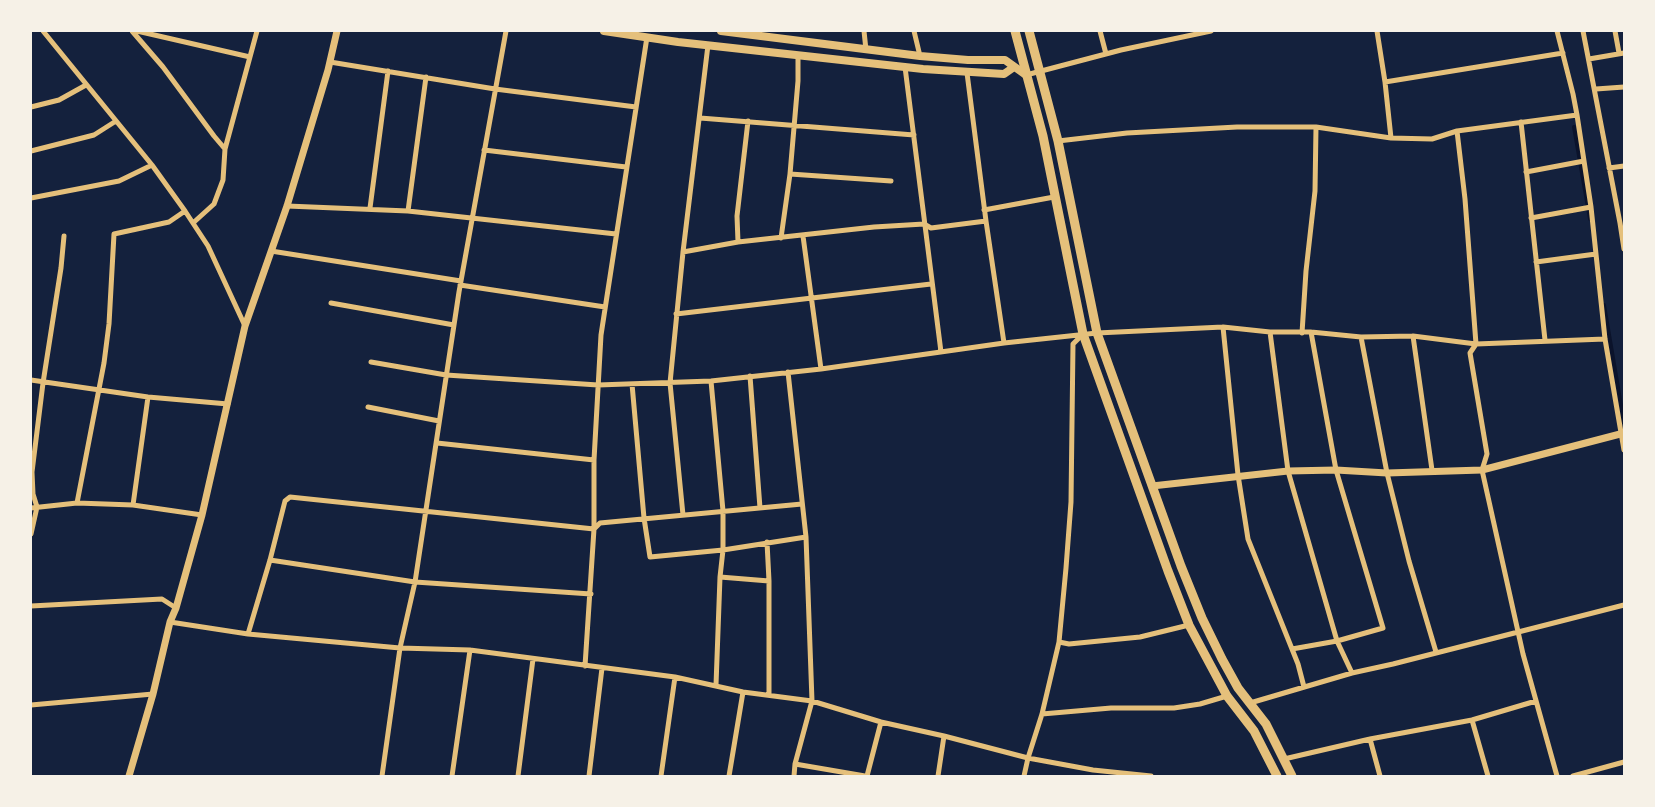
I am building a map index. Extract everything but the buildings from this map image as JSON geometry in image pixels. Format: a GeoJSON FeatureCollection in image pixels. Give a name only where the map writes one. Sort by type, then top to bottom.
{"type":"FeatureCollection","features":[{"type":"Feature","properties":{"kind":"main road"},"geometry":{"type":"LineString","coordinates":[[604,31],[708,46],[906,67],[1004,74],[1014,67]]}},
{"type":"Feature","properties":{"kind":"main road"},"geometry":{"type":"LineString","coordinates":[[721,31],[920,56],[968,60],[1005,60],[1026,75]]}},
{"type":"Feature","properties":{"kind":"main road"},"geometry":{"type":"LineString","coordinates":[[1015,31],[1041,128],[1083,334],[1168,571],[1190,625],[1227,696],[1254,731],[1277,776]]}},
{"type":"Feature","properties":{"kind":"main road"},"geometry":{"type":"LineString","coordinates":[[1030,31],[1058,141],[1097,333],[1181,566],[1202,618],[1222,660],[1238,688],[1266,724],[1292,776]]}},
{"type":"Feature","properties":{"kind":"street"},"geometry":{"type":"LineString","coordinates":[[44,31],[152,165],[186,211],[208,246],[245,326]]}},
{"type":"Feature","properties":{"kind":"street"},"geometry":{"type":"LineString","coordinates":[[132,31],[163,67],[225,148]]}},
{"type":"Feature","properties":{"kind":"street"},"geometry":{"type":"LineString","coordinates":[[137,31],[250,57]]}},
{"type":"Feature","properties":{"kind":"street"},"geometry":{"type":"LineString","coordinates":[[193,223],[214,204],[223,180],[225,148],[257,31]]}},
{"type":"Feature","properties":{"kind":"street"},"geometry":{"type":"LineString","coordinates":[[129,776],[153,694],[170,622],[176,608],[202,515],[245,326],[287,206],[330,62],[337,31]]}},
{"type":"Feature","properties":{"kind":"street"},"geometry":{"type":"LineString","coordinates":[[382,776],[400,648],[415,582],[454,325],[494,89],[506,31]]}},
{"type":"Feature","properties":{"kind":"street"},"geometry":{"type":"LineString","coordinates":[[864,31],[866,50]]}},
{"type":"Feature","properties":{"kind":"street"},"geometry":{"type":"LineString","coordinates":[[914,31],[920,56]]}},
{"type":"Feature","properties":{"kind":"street"},"geometry":{"type":"LineString","coordinates":[[1100,31],[1106,54]]}},
{"type":"Feature","properties":{"kind":"street"},"geometry":{"type":"LineString","coordinates":[[1026,75],[1106,54],[1211,31]]}},
{"type":"Feature","properties":{"kind":"street"},"geometry":{"type":"LineString","coordinates":[[1377,31],[1391,138]]}},
{"type":"Feature","properties":{"kind":"street"},"geometry":{"type":"LineString","coordinates":[[1557,31],[1573,94],[1584,161],[1591,207],[1605,339],[1624,450]]}},
{"type":"Feature","properties":{"kind":"street"},"geometry":{"type":"LineString","coordinates":[[1583,31],[1596,89],[1609,168],[1622,223],[1624,249]]}},
{"type":"Feature","properties":{"kind":"street"},"geometry":{"type":"LineString","coordinates":[[1589,59],[1621,53],[1615,31]]}},
{"type":"Feature","properties":{"kind":"street"},"geometry":{"type":"LineString","coordinates":[[585,666],[594,529],[594,460],[601,335],[647,37]]}},
{"type":"Feature","properties":{"kind":"street"},"geometry":{"type":"LineString","coordinates":[[683,515],[670,383],[676,314],[708,46]]}},
{"type":"Feature","properties":{"kind":"street"},"geometry":{"type":"LineString","coordinates":[[1385,82],[1563,53]]}},
{"type":"Feature","properties":{"kind":"street"},"geometry":{"type":"LineString","coordinates":[[781,238],[790,174],[798,56]]}},
{"type":"Feature","properties":{"kind":"street"},"geometry":{"type":"LineString","coordinates":[[330,62],[494,89],[636,107]]}},
{"type":"Feature","properties":{"kind":"street"},"geometry":{"type":"LineString","coordinates":[[906,67],[940,352]]}},
{"type":"Feature","properties":{"kind":"street"},"geometry":{"type":"LineString","coordinates":[[370,208],[388,71]]}},
{"type":"Feature","properties":{"kind":"street"},"geometry":{"type":"LineString","coordinates":[[967,72],[984,210],[1004,343]]}},
{"type":"Feature","properties":{"kind":"street"},"geometry":{"type":"LineString","coordinates":[[408,211],[426,77]]}},
{"type":"Feature","properties":{"kind":"street"},"geometry":{"type":"LineString","coordinates":[[31,107],[58,100],[86,85]]}},
{"type":"Feature","properties":{"kind":"street"},"geometry":{"type":"LineString","coordinates":[[1596,89],[1624,87]]}},
{"type":"Feature","properties":{"kind":"street"},"geometry":{"type":"LineString","coordinates":[[1058,141],[1127,133],[1237,127],[1316,128],[1391,138],[1432,140],[1457,131],[1576,116]]}},
{"type":"Feature","properties":{"kind":"street"},"geometry":{"type":"LineString","coordinates":[[700,118],[794,127],[914,135]]}},
{"type":"Feature","properties":{"kind":"street"},"geometry":{"type":"LineString","coordinates":[[31,151],[94,135],[116,121]]}},
{"type":"Feature","properties":{"kind":"street"},"geometry":{"type":"LineString","coordinates":[[738,242],[737,216],[748,122]]}},
{"type":"Feature","properties":{"kind":"street"},"geometry":{"type":"LineString","coordinates":[[1521,122],[1545,340]]}},
{"type":"Feature","properties":{"kind":"street"},"geometry":{"type":"LineString","coordinates":[[1302,332],[1306,271],[1315,191],[1316,128]]}},
{"type":"Feature","properties":{"kind":"street"},"geometry":{"type":"LineString","coordinates":[[1457,131],[1465,199],[1476,344],[1470,353],[1487,454],[1482,470],[1518,632],[1557,776]]}},
{"type":"Feature","properties":{"kind":"street"},"geometry":{"type":"LineString","coordinates":[[484,150],[626,167]]}},
{"type":"Feature","properties":{"kind":"street"},"geometry":{"type":"LineString","coordinates":[[1526,172],[1584,161]]}},
{"type":"Feature","properties":{"kind":"street"},"geometry":{"type":"LineString","coordinates":[[31,198],[119,181],[152,165]]}},
{"type":"Feature","properties":{"kind":"street"},"geometry":{"type":"LineString","coordinates":[[1609,168],[1624,166]]}},
{"type":"Feature","properties":{"kind":"street"},"geometry":{"type":"LineString","coordinates":[[790,174],[891,181]]}},
{"type":"Feature","properties":{"kind":"street"},"geometry":{"type":"LineString","coordinates":[[984,210],[1054,197]]}},
{"type":"Feature","properties":{"kind":"street"},"geometry":{"type":"LineString","coordinates":[[287,206],[408,211],[616,234]]}},
{"type":"Feature","properties":{"kind":"street"},"geometry":{"type":"LineString","coordinates":[[1532,218],[1591,207]]}},
{"type":"Feature","properties":{"kind":"street"},"geometry":{"type":"LineString","coordinates":[[76,504],[104,362],[109,324],[114,234],[169,222],[186,211]]}},
{"type":"Feature","properties":{"kind":"street"},"geometry":{"type":"LineString","coordinates":[[683,252],[738,242],[874,228],[924,224],[931,228],[986,221]]}},
{"type":"Feature","properties":{"kind":"street"},"geometry":{"type":"LineString","coordinates":[[31,534],[34,508],[32,472],[64,236]]}},
{"type":"Feature","properties":{"kind":"street"},"geometry":{"type":"LineString","coordinates":[[803,236],[821,368]]}},
{"type":"Feature","properties":{"kind":"street"},"geometry":{"type":"LineString","coordinates":[[271,251],[605,307]]}},
{"type":"Feature","properties":{"kind":"street"},"geometry":{"type":"LineString","coordinates":[[1536,262],[1596,254]]}},
{"type":"Feature","properties":{"kind":"street"},"geometry":{"type":"LineString","coordinates":[[676,314],[931,284]]}},
{"type":"Feature","properties":{"kind":"street"},"geometry":{"type":"LineString","coordinates":[[331,303],[454,325]]}},
{"type":"Feature","properties":{"kind":"street"},"geometry":{"type":"LineString","coordinates":[[1224,327],[1238,475],[1248,539],[1292,649],[1304,687]]}},
{"type":"Feature","properties":{"kind":"street"},"geometry":{"type":"LineString","coordinates":[[371,362],[446,375],[598,385],[711,381],[1083,334],[1224,327],[1270,332],[1311,332],[1362,337],[1413,336],[1476,344],[1605,339]]}},
{"type":"Feature","properties":{"kind":"street"},"geometry":{"type":"LineString","coordinates":[[1270,332],[1288,471],[1337,641],[1352,673]]}},
{"type":"Feature","properties":{"kind":"street"},"geometry":{"type":"LineString","coordinates":[[1292,649],[1337,641],[1383,628],[1336,470],[1311,332]]}},
{"type":"Feature","properties":{"kind":"street"},"geometry":{"type":"LineString","coordinates":[[1024,776],[1042,714],[1059,642],[1070,502],[1073,344],[1083,334]]}},
{"type":"Feature","properties":{"kind":"street"},"geometry":{"type":"LineString","coordinates":[[1413,336],[1432,470]]}},
{"type":"Feature","properties":{"kind":"street"},"geometry":{"type":"LineString","coordinates":[[1362,337],[1387,473],[1409,561],[1436,652]]}},
{"type":"Feature","properties":{"kind":"street"},"geometry":{"type":"LineString","coordinates":[[788,372],[806,537],[812,701],[795,764],[794,776]]}},
{"type":"Feature","properties":{"kind":"street"},"geometry":{"type":"LineString","coordinates":[[750,376],[760,508]]}},
{"type":"Feature","properties":{"kind":"street"},"geometry":{"type":"LineString","coordinates":[[31,380],[98,391],[228,404]]}},
{"type":"Feature","properties":{"kind":"street"},"geometry":{"type":"LineString","coordinates":[[711,381],[722,512],[723,550],[720,577],[716,685]]}},
{"type":"Feature","properties":{"kind":"street"},"geometry":{"type":"LineString","coordinates":[[632,384],[644,518],[650,557],[723,550],[806,537]]}},
{"type":"Feature","properties":{"kind":"street"},"geometry":{"type":"LineString","coordinates":[[133,505],[148,397]]}},
{"type":"Feature","properties":{"kind":"street"},"geometry":{"type":"LineString","coordinates":[[368,407],[439,421]]}},
{"type":"Feature","properties":{"kind":"street"},"geometry":{"type":"LineString","coordinates":[[1152,486],[1238,475],[1288,471],[1336,470],[1387,473],[1432,470],[1482,470],[1622,434]]}},
{"type":"Feature","properties":{"kind":"street"},"geometry":{"type":"LineString","coordinates":[[437,443],[594,460]]}},
{"type":"Feature","properties":{"kind":"street"},"geometry":{"type":"LineString","coordinates":[[248,634],[285,501],[290,497],[594,529]]}},
{"type":"Feature","properties":{"kind":"street"},"geometry":{"type":"LineString","coordinates":[[34,508],[76,504],[133,505],[202,515]]}},
{"type":"Feature","properties":{"kind":"street"},"geometry":{"type":"LineString","coordinates":[[594,529],[600,523],[802,504]]}},
{"type":"Feature","properties":{"kind":"street"},"geometry":{"type":"LineString","coordinates":[[767,542],[769,695]]}},
{"type":"Feature","properties":{"kind":"street"},"geometry":{"type":"LineString","coordinates":[[270,560],[415,582],[590,594]]}},
{"type":"Feature","properties":{"kind":"street"},"geometry":{"type":"LineString","coordinates":[[720,577],[769,581]]}},
{"type":"Feature","properties":{"kind":"street"},"geometry":{"type":"LineString","coordinates":[[31,606],[162,599],[176,608]]}},
{"type":"Feature","properties":{"kind":"street"},"geometry":{"type":"LineString","coordinates":[[1250,703],[1352,673],[1624,605]]}},
{"type":"Feature","properties":{"kind":"street"},"geometry":{"type":"LineString","coordinates":[[170,622],[248,634],[400,648],[470,650],[675,677],[743,692],[812,701],[881,722],[1092,773],[1151,776]]}},
{"type":"Feature","properties":{"kind":"street"},"geometry":{"type":"LineString","coordinates":[[1059,642],[1069,644],[1140,637],[1190,625]]}},
{"type":"Feature","properties":{"kind":"street"},"geometry":{"type":"LineString","coordinates":[[452,776],[470,650]]}},
{"type":"Feature","properties":{"kind":"street"},"geometry":{"type":"LineString","coordinates":[[518,776],[533,659]]}},
{"type":"Feature","properties":{"kind":"street"},"geometry":{"type":"LineString","coordinates":[[589,776],[602,668]]}},
{"type":"Feature","properties":{"kind":"street"},"geometry":{"type":"LineString","coordinates":[[661,776],[675,677]]}},
{"type":"Feature","properties":{"kind":"street"},"geometry":{"type":"LineString","coordinates":[[729,776],[743,692]]}},
{"type":"Feature","properties":{"kind":"street"},"geometry":{"type":"LineString","coordinates":[[31,705],[153,694]]}},
{"type":"Feature","properties":{"kind":"street"},"geometry":{"type":"LineString","coordinates":[[1042,714],[1111,708],[1174,708],[1200,704],[1227,696]]}},
{"type":"Feature","properties":{"kind":"street"},"geometry":{"type":"LineString","coordinates":[[1284,758],[1370,739],[1472,720],[1536,701]]}},
{"type":"Feature","properties":{"kind":"street"},"geometry":{"type":"LineString","coordinates":[[1472,720],[1488,776]]}},
{"type":"Feature","properties":{"kind":"street"},"geometry":{"type":"LineString","coordinates":[[795,764],[866,776],[881,722]]}},
{"type":"Feature","properties":{"kind":"street"},"geometry":{"type":"LineString","coordinates":[[938,776],[944,736]]}},
{"type":"Feature","properties":{"kind":"street"},"geometry":{"type":"LineString","coordinates":[[1370,739],[1380,776]]}},
{"type":"Feature","properties":{"kind":"street"},"geometry":{"type":"LineString","coordinates":[[1573,776],[1624,762]]}},
{"type":"Feature","properties":{"kind":"waterway"},"geometry":{"type":"LineString","coordinates":[[1574,127],[1590,219]]}},
{"type":"Feature","properties":{"kind":"waterway"},"geometry":{"type":"LineString","coordinates":[[1604,305],[1624,423]]}}]}
